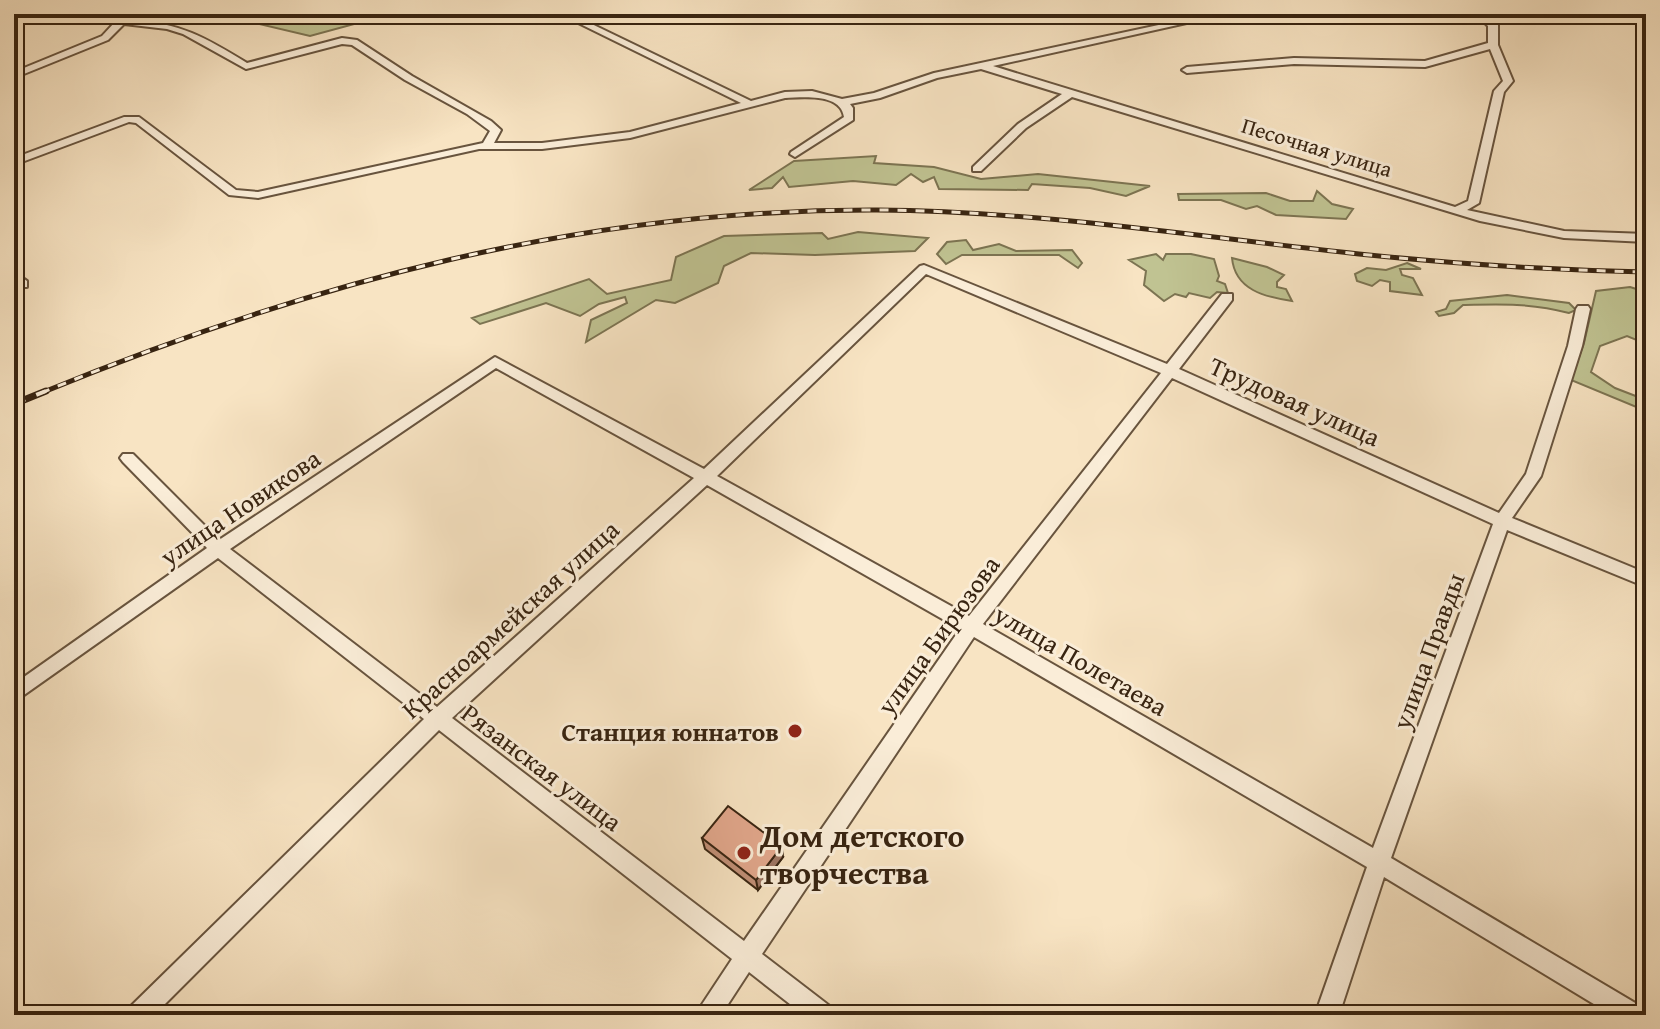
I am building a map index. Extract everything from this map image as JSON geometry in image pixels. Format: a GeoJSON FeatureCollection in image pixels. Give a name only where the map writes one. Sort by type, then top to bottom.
{"type":"FeatureCollection","features":[{"type":"Feature","properties":{"kind":"street"},"geometry":{"type":"LineString","coordinates":[[90,14],[121,23],[153,23],[181,29],[246,66],[342,41],[354,42],[430,91],[464,105],[488,123],[496,130],[486,147]]}},
{"type":"Feature","properties":{"kind":"street"},"geometry":{"type":"LineString","coordinates":[[14,75],[105,38],[130,14]]}},
{"type":"Feature","properties":{"kind":"street"},"geometry":{"type":"LineString","coordinates":[[564,14],[748,103]]}},
{"type":"Feature","properties":{"kind":"street"},"geometry":{"type":"LineString","coordinates":[[14,162],[128,119],[139,120],[233,193],[247,196],[443,153],[486,147],[542,146],[630,135],[748,103],[812,94],[842,102],[876,96],[934,76],[1223,14]]}},
{"type":"Feature","properties":{"kind":"street"},"geometry":{"type":"LineString","coordinates":[[1481,15],[1502,20],[1562,21]]}},
{"type":"Feature","properties":{"kind":"street"},"geometry":{"type":"LineString","coordinates":[[1456,211],[1473,203],[1499,91],[1508,81],[1493,45],[1493,25],[1481,15]]}},
{"type":"Feature","properties":{"kind":"street"},"geometry":{"type":"LineString","coordinates":[[1187,70],[1294,61],[1425,64],[1493,45]]}},
{"type":"Feature","properties":{"kind":"street","name":"Песочная улица"},"geometry":{"type":"LineString","coordinates":[[982,66],[1456,211],[1540,232],[1606,240],[1646,238]]}},
{"type":"Feature","properties":{"kind":"street"},"geometry":{"type":"LineString","coordinates":[[977,169],[1022,126],[1070,93]]}},
{"type":"Feature","properties":{"kind":"street"},"geometry":{"type":"LineString","coordinates":[[795,154],[849,118],[848,108],[842,102]]}},
{"type":"Feature","properties":{"kind":"street","name":"Трудовая улица"},"geometry":{"type":"LineString","coordinates":[[924,269],[1170,371],[1502,521],[1646,580]]}},
{"type":"Feature","properties":{"kind":"street","name":"Красноармейская улица"},"geometry":{"type":"LineString","coordinates":[[138,1015],[437,719],[707,476],[924,269]]}},
{"type":"Feature","properties":{"kind":"street","name":"улица Бирюзова"},"geometry":{"type":"LineString","coordinates":[[707,1015],[971,627],[1227,297]]}},
{"type":"Feature","properties":{"kind":"street","name":"улица Правды"},"geometry":{"type":"LineString","coordinates":[[1327,1015],[1379,861],[1502,521],[1533,476],[1575,346],[1583,309]]}},
{"type":"Feature","properties":{"kind":"street","name":"улица Полетаева"},"geometry":{"type":"LineString","coordinates":[[495,362],[707,476],[971,627],[1379,861],[1634,1015]]}},
{"type":"Feature","properties":{"kind":"street","name":"улица Новикова"},"geometry":{"type":"LineString","coordinates":[[14,694],[218,549],[495,362]]}},
{"type":"Feature","properties":{"kind":"street","name":"Рязанская улица"},"geometry":{"type":"LineString","coordinates":[[128,458],[218,549],[823,1015]]}},
{"type":"Feature","properties":{"kind":"green space"},"geometry":{"type":"Polygon","coordinates":[[[217,14],[391,14],[310,36],[217,14]]]}},
{"type":"Feature","properties":{"kind":"green space"},"geometry":{"type":"Polygon","coordinates":[[[876,156],[874,163],[934,167],[981,179],[1038,174],[1150,186],[1126,196],[1090,188],[1032,184],[1028,190],[939,189],[934,177],[923,182],[911,174],[896,185],[853,181],[789,187],[783,177],[772,188],[749,190],[794,161],[876,156]]]}},
{"type":"Feature","properties":{"kind":"green space"},"geometry":{"type":"Polygon","coordinates":[[[1317,191],[1332,204],[1353,209],[1346,219],[1276,215],[1257,206],[1246,209],[1221,200],[1179,200],[1178,194],[1266,193],[1290,201],[1313,201],[1317,191]]]}},
{"type":"Feature","properties":{"kind":"green space"},"geometry":{"type":"Polygon","coordinates":[[[858,232],[928,238],[915,251],[815,255],[751,253],[724,266],[718,283],[675,303],[656,300],[586,342],[591,320],[627,303],[625,297],[599,304],[580,316],[546,303],[480,324],[472,318],[589,279],[607,294],[671,280],[676,257],[724,236],[822,233],[828,239],[858,232]]]}},
{"type":"Feature","properties":{"kind":"green space"},"geometry":{"type":"Polygon","coordinates":[[[966,240],[973,250],[999,244],[1016,251],[1072,250],[1082,263],[1078,268],[1059,255],[962,255],[946,264],[937,254],[947,242],[966,240]]]}},
{"type":"Feature","properties":{"kind":"green space"},"geometry":{"type":"Polygon","coordinates":[[[1156,254],[1163,260],[1166,254],[1191,254],[1214,259],[1219,276],[1217,281],[1225,284],[1228,293],[1217,292],[1210,298],[1189,293],[1186,297],[1175,294],[1164,301],[1144,285],[1146,271],[1129,260],[1156,254]]]}},
{"type":"Feature","properties":{"kind":"green space"},"geometry":{"type":"Polygon","coordinates":[[[1232,258],[1284,275],[1277,282],[1277,287],[1286,289],[1292,301],[1262,294],[1245,285],[1234,269],[1232,258]]]}},
{"type":"Feature","properties":{"kind":"green space"},"geometry":{"type":"Polygon","coordinates":[[[1407,263],[1421,269],[1400,269],[1402,275],[1413,278],[1422,295],[1390,291],[1390,282],[1380,280],[1372,286],[1357,281],[1355,274],[1367,268],[1386,270],[1407,263]]]}},
{"type":"Feature","properties":{"kind":"green space"},"geometry":{"type":"Polygon","coordinates":[[[1630,287],[1646,292],[1646,299],[1641,300],[1646,317],[1646,338],[1639,341],[1627,336],[1600,346],[1591,372],[1615,388],[1646,400],[1646,411],[1571,380],[1584,343],[1596,291],[1630,287]]]}},
{"type":"Feature","properties":{"kind":"green space"},"geometry":{"type":"Polygon","coordinates":[[[1507,295],[1569,303],[1576,310],[1569,313],[1529,306],[1490,304],[1463,305],[1454,313],[1439,316],[1436,312],[1446,309],[1450,301],[1507,295]]]}},
{"type":"Feature","properties":{"kind":"building","name":"Дом детского творчества"},"geometry":{"type":"Polygon","coordinates":[[[728,806],[782,846],[756,880],[702,838],[728,806]]]}},
{"type":"Feature","properties":{"kind":"railway"},"geometry":{"type":"LineString","coordinates":[[43,392],[245,317],[347,286],[450,260],[555,238],[660,223],[768,213],[877,210],[998,215],[1431,261],[1646,272]]}},
{"type":"Feature","properties":{"kind":"railway"},"geometry":{"type":"LineString","coordinates":[[14,404],[43,392]]}},
{"type":"Feature","properties":{"kind":"place","name":"Станция юннатов"},"geometry":{"type":"Point","coordinates":[795,731]}},
{"type":"Feature","properties":{"kind":"place","name":"Дом детского творчества"},"geometry":{"type":"Point","coordinates":[744,853]}}]}
